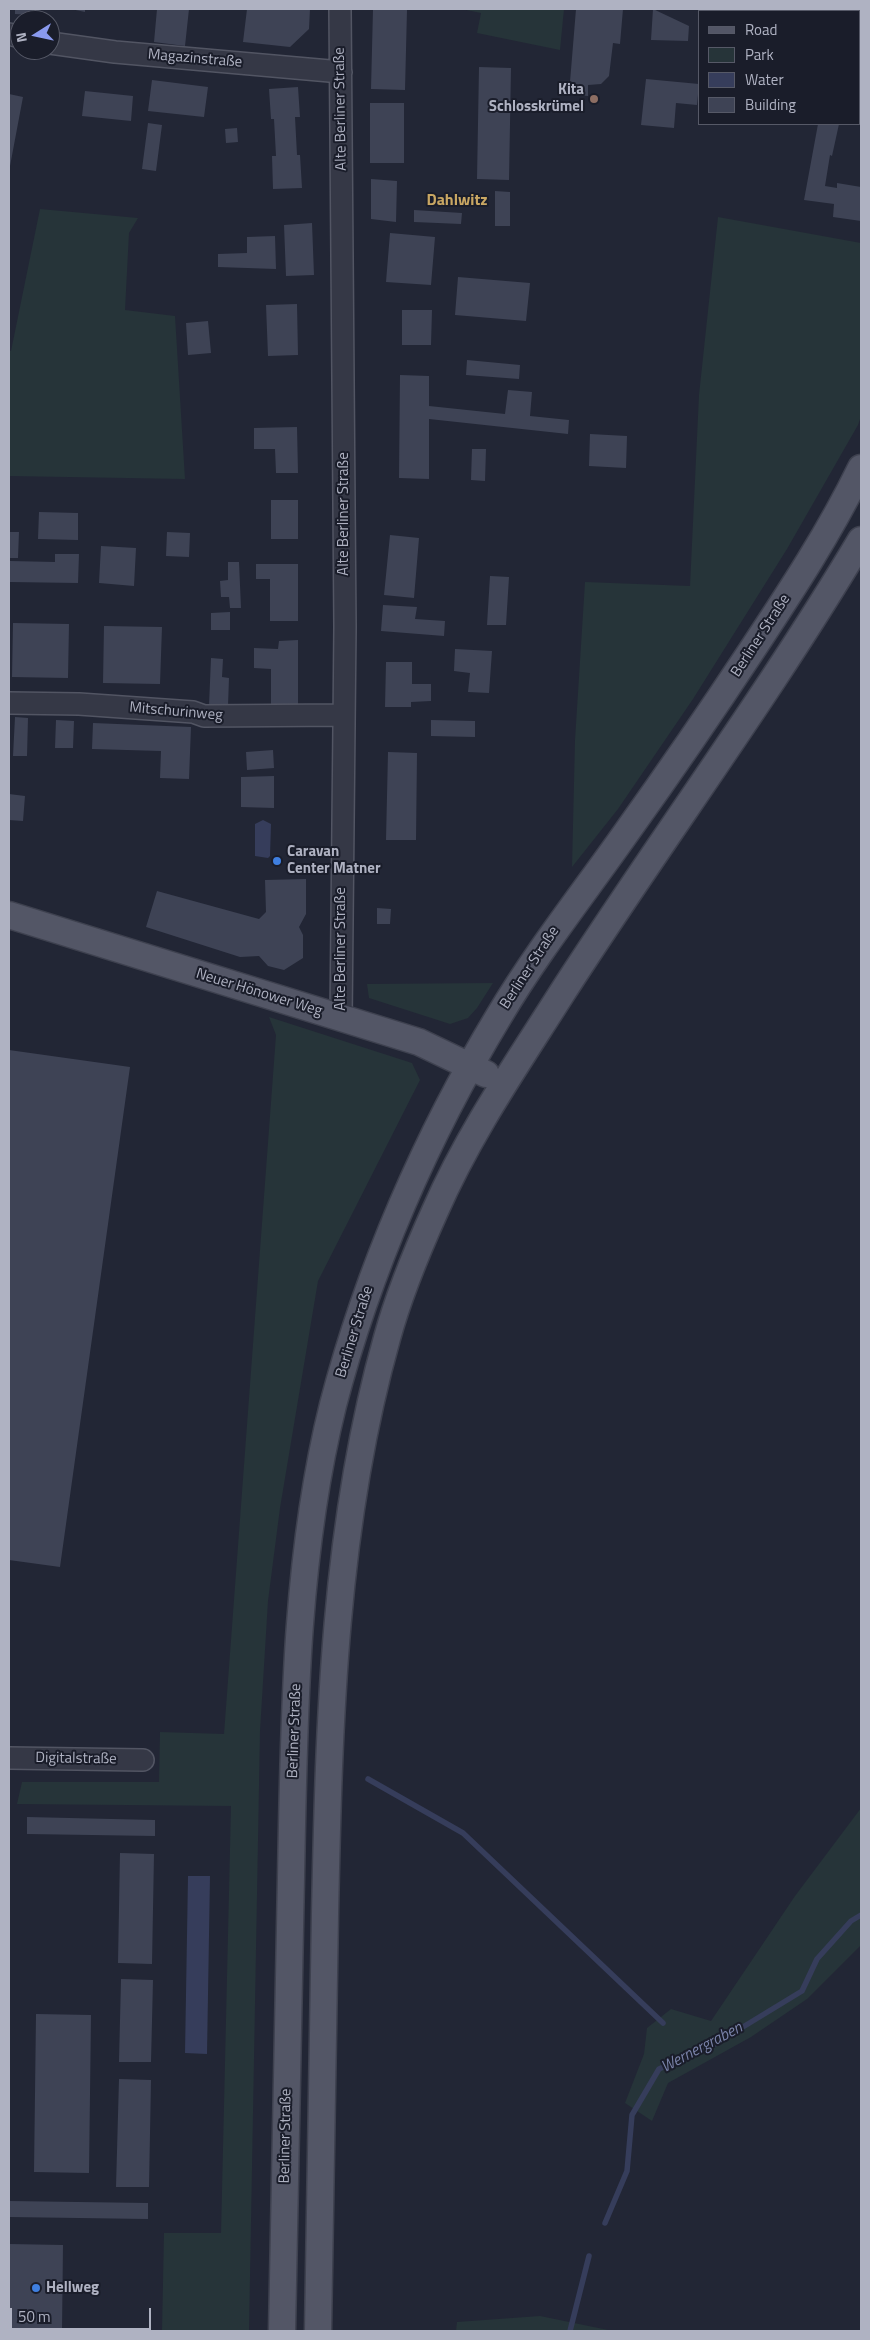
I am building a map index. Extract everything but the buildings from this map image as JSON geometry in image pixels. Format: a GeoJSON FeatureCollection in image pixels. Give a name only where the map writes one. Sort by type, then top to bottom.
{"type":"FeatureCollection","features":[{"type":"Feature","properties":{"kind":"main road","name":"Berliner Straße"},"geometry":{"type":"LineString","coordinates":[[282,2331],[294,1713],[304,1590],[318,1478],[333,1407],[354,1331],[378,1260],[407,1194],[499,1016],[560,922],[626,834],[786,598],[822,541],[861,468]]}},
{"type":"Feature","properties":{"kind":"main road"},"geometry":{"type":"LineString","coordinates":[[318,2331],[326,1867],[331,1709],[339,1589],[353,1491],[387,1336],[436,1207],[476,1130],[612,915],[813,621],[861,540]]}},
{"type":"Feature","properties":{"kind":"main road","name":"Neuer Hönower Weg"},"geometry":{"type":"LineString","coordinates":[[9,915],[419,1042],[472,1066],[504,1084]]}},
{"type":"Feature","properties":{"kind":"street","name":"Alte Berliner Straße"},"geometry":{"type":"LineString","coordinates":[[340,9],[343,715],[341,1019]]}},
{"type":"Feature","properties":{"kind":"street","name":"Magazinstraße"},"geometry":{"type":"LineString","coordinates":[[60,45],[115,52],[341,72]]}},
{"type":"Feature","properties":{"kind":"street","name":"Mitschurinweg"},"geometry":{"type":"LineString","coordinates":[[9,703],[108,706],[193,712],[204,716],[343,715]]}},
{"type":"Feature","properties":{"kind":"street","name":"Digitalstraße"},"geometry":{"type":"LineString","coordinates":[[9,1758],[143,1760]]}},
{"type":"Feature","properties":{"kind":"green space"},"geometry":{"type":"Polygon","coordinates":[[[462,9],[564,9],[560,50],[477,33],[481,13],[462,9]]]}},
{"type":"Feature","properties":{"kind":"green space"},"geometry":{"type":"Polygon","coordinates":[[[40,209],[138,218],[129,233],[125,310],[175,316],[185,479],[9,476],[9,350],[11,351],[40,209]]]}},
{"type":"Feature","properties":{"kind":"green space"},"geometry":{"type":"Polygon","coordinates":[[[718,217],[861,243],[861,416],[858,425],[787,549],[693,699],[618,809],[572,867],[575,740],[585,582],[690,586],[699,395],[718,217]]]}},
{"type":"Feature","properties":{"kind":"green space"},"geometry":{"type":"Polygon","coordinates":[[[493,983],[477,1008],[468,1018],[450,1024],[369,998],[367,984],[493,983]]]}},
{"type":"Feature","properties":{"kind":"green space"},"geometry":{"type":"Polygon","coordinates":[[[269,1017],[412,1063],[420,1080],[318,1281],[280,1508],[268,1601],[260,1731],[249,2331],[162,2331],[164,2233],[221,2233],[231,1806],[17,1804],[22,1782],[159,1782],[160,1732],[224,1734],[276,1035],[269,1017]]]}},
{"type":"Feature","properties":{"kind":"green space"},"geometry":{"type":"Polygon","coordinates":[[[861,1808],[861,1945],[807,1999],[751,2037],[668,2083],[652,2121],[625,2103],[644,2054],[647,2028],[671,2009],[711,2021],[795,1896],[861,1808]]]}},
{"type":"Feature","properties":{"kind":"green space"},"geometry":{"type":"Polygon","coordinates":[[[540,2316],[613,2331],[456,2331],[457,2322],[540,2316]]]}},
{"type":"Feature","properties":{"kind":"water"},"geometry":{"type":"Polygon","coordinates":[[[263,820],[271,824],[270,856],[268,858],[255,856],[255,824],[263,820]]]}},
{"type":"Feature","properties":{"kind":"water"},"geometry":{"type":"Polygon","coordinates":[[[188,1876],[210,1876],[207,2054],[185,2053],[188,1876]]]}},
{"type":"Feature","properties":{"kind":"waterway"},"geometry":{"type":"LineString","coordinates":[[368,1779],[463,1833],[663,2023]]}},
{"type":"Feature","properties":{"kind":"waterway","name":"Wernergraben"},"geometry":{"type":"LineString","coordinates":[[605,2223],[627,2171],[632,2115],[659,2069],[715,2044],[802,1991],[817,1959],[851,1921],[861,1915]]}},
{"type":"Feature","properties":{"kind":"waterway","name":"Wernergraben"},"geometry":{"type":"LineString","coordinates":[[570,2331],[589,2256]]}},
{"type":"Feature","properties":{"kind":"place","name":"Kita Schlosskrümel"},"geometry":{"type":"Point","coordinates":[594,99]}},
{"type":"Feature","properties":{"kind":"place","name":"Caravan Center Matner"},"geometry":{"type":"Point","coordinates":[277,861]}},
{"type":"Feature","properties":{"kind":"place","name":"Hellweg"},"geometry":{"type":"Point","coordinates":[36,2288]}},
{"type":"Feature","properties":{"kind":"district","name":"Dahlwitz"},"geometry":{"type":"Point","coordinates":[457,201]}}]}
